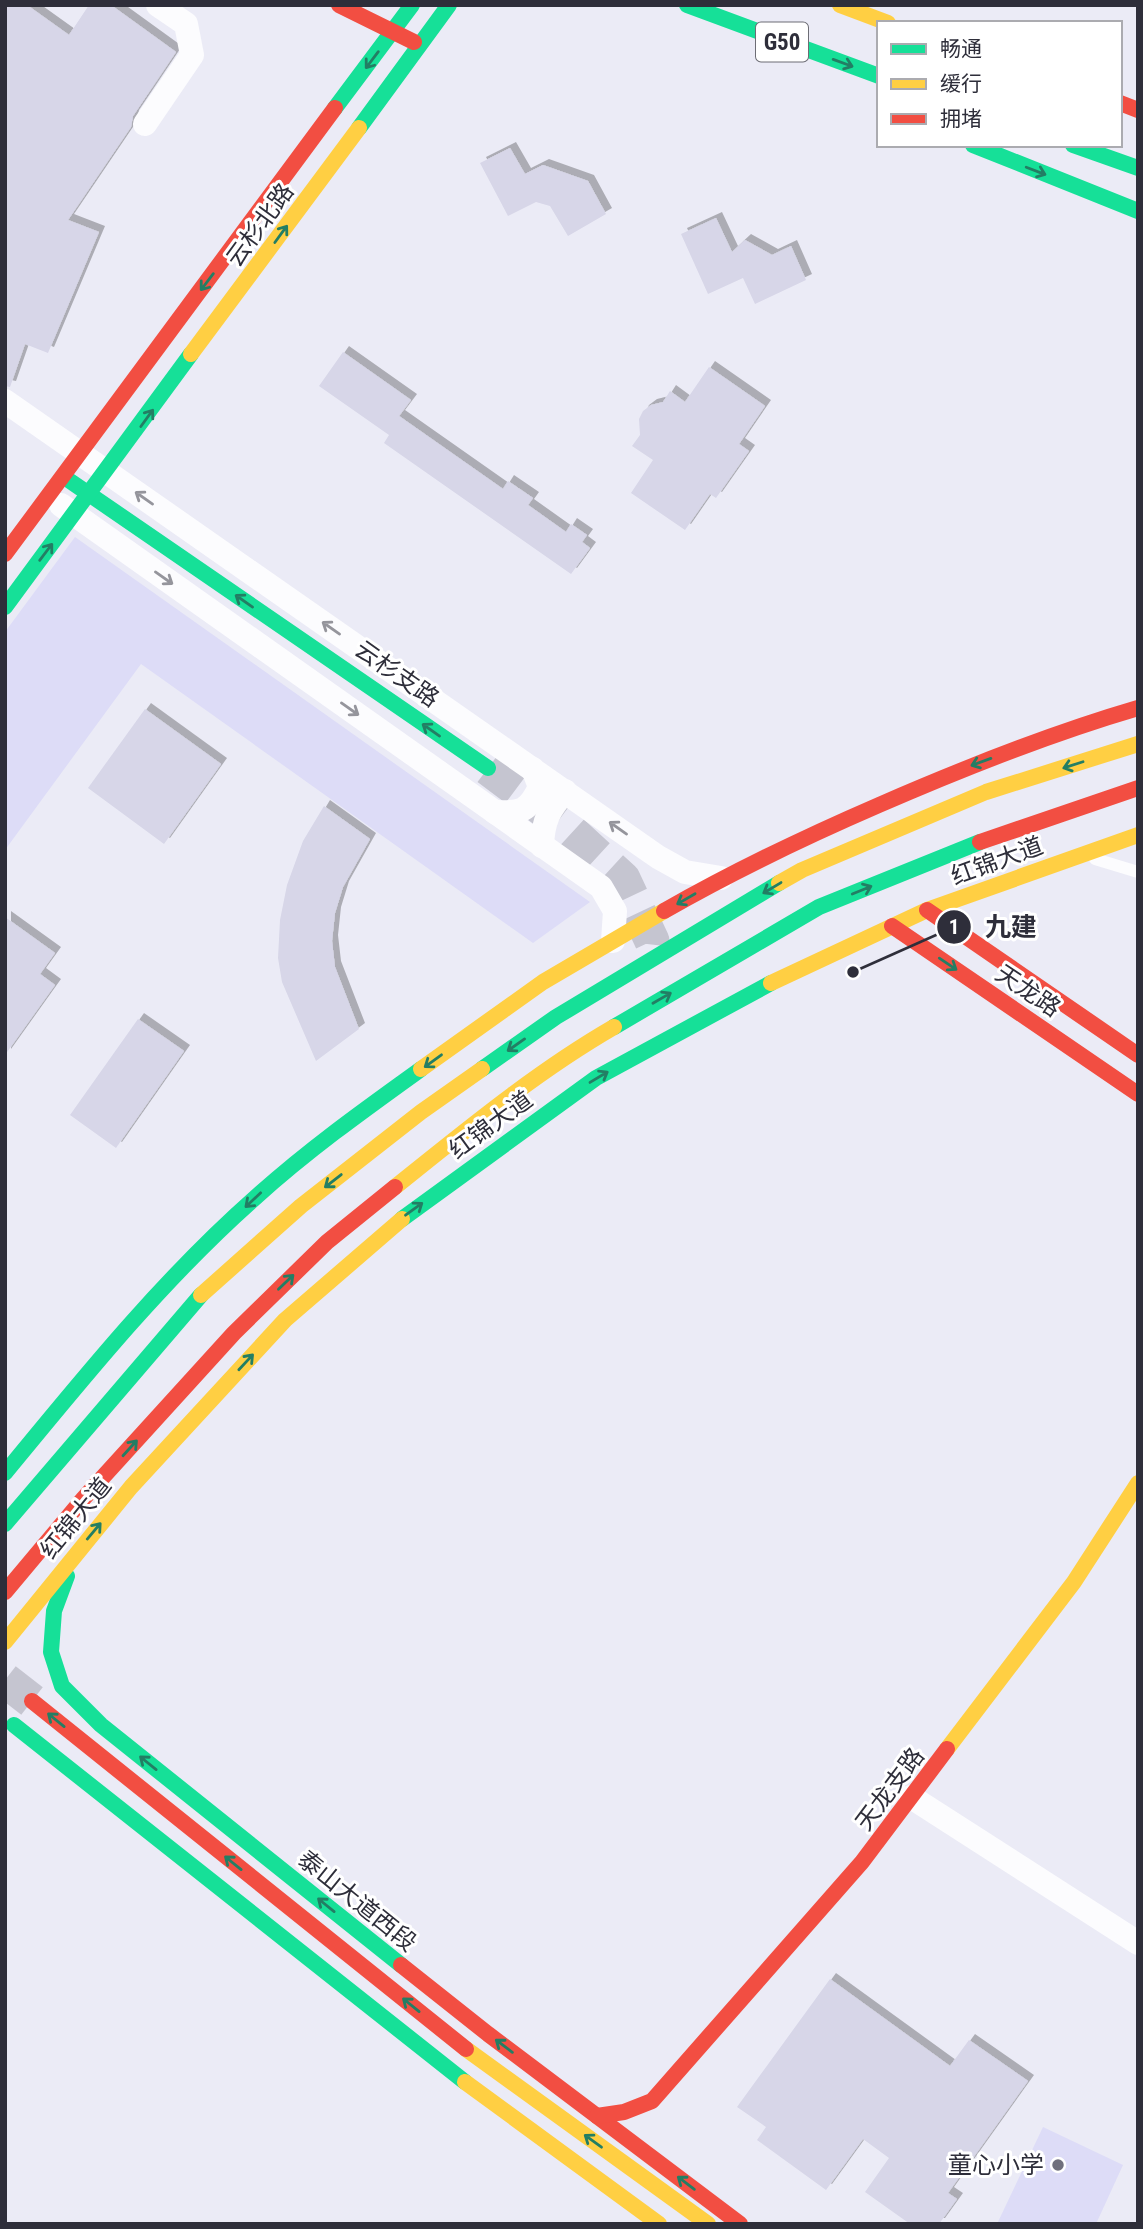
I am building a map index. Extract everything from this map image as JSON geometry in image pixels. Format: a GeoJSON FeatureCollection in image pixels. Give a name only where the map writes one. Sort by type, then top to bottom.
{"type":"FeatureCollection","features":[{"type":"Feature","properties":{"kind":"main road"},"geometry":{"type":"LineString","coordinates":[[339,5],[420,45]]}},
{"type":"Feature","properties":{"kind":"main road","name":"云杉北路"},"geometry":{"type":"LineString","coordinates":[[5,554],[412,5]]}},
{"type":"Feature","properties":{"kind":"main road","name":"云杉北路"},"geometry":{"type":"LineString","coordinates":[[5,607],[449,5]]}},
{"type":"Feature","properties":{"kind":"main road","name":"G50"},"geometry":{"type":"LineString","coordinates":[[687,5],[759,34],[877,75]]}},
{"type":"Feature","properties":{"kind":"main road","name":"G50"},"geometry":{"type":"LineString","coordinates":[[840,5],[883,21]]}},
{"type":"Feature","properties":{"kind":"main road"},"geometry":{"type":"LineString","coordinates":[[759,34],[819,70]]}},
{"type":"Feature","properties":{"kind":"main road"},"geometry":{"type":"LineString","coordinates":[[978,147],[1138,211]]}},
{"type":"Feature","properties":{"kind":"main road"},"geometry":{"type":"LineString","coordinates":[[1079,147],[1138,168]]}},
{"type":"Feature","properties":{"kind":"main road"},"geometry":{"type":"LineString","coordinates":[[56,486],[89,494],[488,768]]}},
{"type":"Feature","properties":{"kind":"main road"},"geometry":{"type":"LineString","coordinates":[[5,1473],[67,1398],[185,1265],[256,1197],[340,1127],[543,982],[721,878],[785,846],[966,767],[1081,725],[1138,708]]}},
{"type":"Feature","properties":{"kind":"main road","name":"红锦大道"},"geometry":{"type":"LineString","coordinates":[[5,1524],[200,1296],[323,1189],[421,1112],[556,1017],[802,870],[986,792],[1138,744]]}},
{"type":"Feature","properties":{"kind":"main road","name":"红锦大道"},"geometry":{"type":"LineString","coordinates":[[5,1592],[83,1499],[234,1333],[327,1242],[451,1142],[577,1048],[819,907],[993,837],[1138,788]]}},
{"type":"Feature","properties":{"kind":"main road","name":"红锦大道"},"geometry":{"type":"LineString","coordinates":[[5,1642],[131,1487],[285,1320],[406,1215],[596,1078],[754,991],[892,926],[1138,835]]}},
{"type":"Feature","properties":{"kind":"main road","name":"天龙路"},"geometry":{"type":"LineString","coordinates":[[927,911],[1138,1055]]}},
{"type":"Feature","properties":{"kind":"main road","name":"天龙路"},"geometry":{"type":"LineString","coordinates":[[892,926],[1138,1094]]}},
{"type":"Feature","properties":{"kind":"main road"},"geometry":{"type":"LineString","coordinates":[[131,1487],[195,1441]]}},
{"type":"Feature","properties":{"kind":"main road","name":"天龙支路"},"geometry":{"type":"LineString","coordinates":[[652,2101],[862,1863],[1074,1582],[1138,1483]]}},
{"type":"Feature","properties":{"kind":"main road","name":"泰山大道西段"},"geometry":{"type":"LineString","coordinates":[[74,1556],[54,1611],[51,1652],[62,1686],[112,1734],[488,2034],[740,2224]]}},
{"type":"Feature","properties":{"kind":"main road","name":"泰山大道西段"},"geometry":{"type":"LineString","coordinates":[[32,1701],[464,2048],[708,2224]]}},
{"type":"Feature","properties":{"kind":"main road"},"geometry":{"type":"LineString","coordinates":[[14,1725],[449,2070],[659,2224]]}},
{"type":"Feature","properties":{"kind":"main road"},"geometry":{"type":"LineString","coordinates":[[358,2018],[449,2070]]}},
{"type":"Feature","properties":{"kind":"main road"},"geometry":{"type":"LineString","coordinates":[[597,2116],[624,2112],[652,2101],[649,2121]]}},
{"type":"Feature","properties":{"kind":"main road"},"geometry":{"type":"LineString","coordinates":[[650,2140],[654,2158]]}},
{"type":"Feature","properties":{"kind":"street"},"geometry":{"type":"LineString","coordinates":[[145,124],[192,55],[186,24],[158,5]]}},
{"type":"Feature","properties":{"kind":"street","name":"云杉支路"},"geometry":{"type":"LineString","coordinates":[[5,401],[658,857],[685,873],[721,878]]}},
{"type":"Feature","properties":{"kind":"street"},"geometry":{"type":"LineString","coordinates":[[56,486],[74,514],[601,887],[615,911],[613,941]]}},
{"type":"Feature","properties":{"kind":"street"},"geometry":{"type":"LineString","coordinates":[[495,812],[517,813],[531,804],[540,788],[533,769]]}},
{"type":"Feature","properties":{"kind":"street"},"geometry":{"type":"LineString","coordinates":[[542,846],[543,826],[551,807],[565,791]]}},
{"type":"Feature","properties":{"kind":"street"},"geometry":{"type":"LineString","coordinates":[[911,1797],[1138,1943]]}},
{"type":"Feature","properties":{"kind":"lane"},"geometry":{"type":"LineString","coordinates":[[1082,855],[1138,872]]}},
{"type":"Feature","properties":{"kind":"shaded area"},"geometry":{"type":"Polygon","coordinates":[[[75,537],[590,902],[533,943],[141,664],[5,850],[5,632],[75,537]]]}},
{"type":"Feature","properties":{"kind":"shaded area"},"geometry":{"type":"Polygon","coordinates":[[[1043,2127],[1123,2165],[1096,2224],[997,2224],[1043,2127]]]}},
{"type":"Feature","properties":{"kind":"building"},"geometry":{"type":"Polygon","coordinates":[[[5,5],[27,5],[69,35],[89,5],[111,5],[176,52],[133,116],[131,127],[68,220],[99,232],[48,353],[25,344],[10,387],[5,386],[5,5]]]}},
{"type":"Feature","properties":{"kind":"building"},"geometry":{"type":"Polygon","coordinates":[[[510,148],[525,174],[543,165],[588,181],[606,214],[568,236],[550,206],[536,202],[508,216],[480,163],[510,148]]]}},
{"type":"Feature","properties":{"kind":"building"},"geometry":{"type":"Polygon","coordinates":[[[716,218],[732,252],[745,240],[772,255],[791,246],[806,280],[755,304],[743,278],[708,294],[681,234],[716,218]]]}},
{"type":"Feature","properties":{"kind":"building"},"geometry":{"type":"Polygon","coordinates":[[[343,352],[411,400],[399,416],[503,489],[508,481],[533,498],[528,505],[566,532],[571,524],[587,535],[582,542],[590,548],[571,574],[384,443],[389,435],[319,386],[343,352]]]}},
{"type":"Feature","properties":{"kind":"building"},"geometry":{"type":"Polygon","coordinates":[[[709,367],[765,406],[739,444],[749,451],[716,498],[710,494],[685,530],[631,493],[653,460],[632,446],[640,435],[639,419],[643,411],[651,405],[663,402],[670,391],[685,402],[709,367]]]}},
{"type":"Feature","properties":{"kind":"building"},"geometry":{"type":"Polygon","coordinates":[[[145,709],[221,764],[164,844],[88,788],[145,709]]]}},
{"type":"Feature","properties":{"kind":"building"},"geometry":{"type":"Polygon","coordinates":[[[324,806],[370,839],[343,887],[335,913],[332,941],[335,967],[359,1029],[316,1061],[282,982],[278,958],[280,920],[287,885],[303,841],[324,806]]]}},
{"type":"Feature","properties":{"kind":"building"},"geometry":{"type":"Polygon","coordinates":[[[5,917],[55,953],[40,974],[55,985],[5,1055],[5,917]]]}},
{"type":"Feature","properties":{"kind":"building"},"geometry":{"type":"Polygon","coordinates":[[[138,1019],[184,1051],[116,1148],[70,1115],[138,1019]]]}},
{"type":"Feature","properties":{"kind":"building"},"geometry":{"type":"Polygon","coordinates":[[[830,1979],[950,2066],[969,2040],[1028,2081],[948,2193],[957,2199],[939,2224],[910,2224],[865,2192],[889,2158],[863,2139],[826,2190],[757,2140],[766,2127],[737,2107],[830,1979]]]}},
{"type":"Feature","properties":{"kind":"tunnel"},"geometry":{"type":"LineString","coordinates":[[488,768],[564,825],[623,879],[652,941],[651,950]]}},
{"type":"Feature","properties":{"kind":"tunnel"},"geometry":{"type":"LineString","coordinates":[[5,1680],[32,1701]]}},
{"type":"Feature","properties":{"kind":"traffic: fast"},"geometry":{"type":"LineString","coordinates":[[335,108],[412,5]]}},
{"type":"Feature","properties":{"kind":"traffic: fast"},"geometry":{"type":"LineString","coordinates":[[359,128],[449,5]]}},
{"type":"Feature","properties":{"kind":"traffic: fast"},"geometry":{"type":"LineString","coordinates":[[687,5],[877,75]]}},
{"type":"Feature","properties":{"kind":"traffic: fast"},"geometry":{"type":"LineString","coordinates":[[978,147],[1138,211]]}},
{"type":"Feature","properties":{"kind":"traffic: fast"},"geometry":{"type":"LineString","coordinates":[[1079,147],[1138,168]]}},
{"type":"Feature","properties":{"kind":"traffic: fast"},"geometry":{"type":"LineString","coordinates":[[5,607],[191,354]]}},
{"type":"Feature","properties":{"kind":"traffic: fast"},"geometry":{"type":"LineString","coordinates":[[70,481],[488,768]]}},
{"type":"Feature","properties":{"kind":"traffic: fast"},"geometry":{"type":"LineString","coordinates":[[614,1027],[819,907],[980,842]]}},
{"type":"Feature","properties":{"kind":"traffic: fast"},"geometry":{"type":"LineString","coordinates":[[482,1069],[556,1017],[779,883]]}},
{"type":"Feature","properties":{"kind":"traffic: fast"},"geometry":{"type":"LineString","coordinates":[[402,1219],[596,1078],[771,983]]}},
{"type":"Feature","properties":{"kind":"traffic: fast"},"geometry":{"type":"LineString","coordinates":[[5,1473],[125,1330],[222,1228],[316,1147],[421,1069]]}},
{"type":"Feature","properties":{"kind":"traffic: fast"},"geometry":{"type":"LineString","coordinates":[[5,1524],[201,1295]]}},
{"type":"Feature","properties":{"kind":"traffic: fast"},"geometry":{"type":"LineString","coordinates":[[67,1576],[54,1611],[51,1652],[62,1686],[101,1725],[401,1965]]}},
{"type":"Feature","properties":{"kind":"traffic: fast"},"geometry":{"type":"LineString","coordinates":[[14,1725],[465,2082]]}},
{"type":"Feature","properties":{"kind":"traffic: slow"},"geometry":{"type":"LineString","coordinates":[[840,5],[883,21]]}},
{"type":"Feature","properties":{"kind":"traffic: slow"},"geometry":{"type":"LineString","coordinates":[[191,354],[359,128]]}},
{"type":"Feature","properties":{"kind":"traffic: slow"},"geometry":{"type":"LineString","coordinates":[[779,883],[802,870],[986,792],[1138,744]]}},
{"type":"Feature","properties":{"kind":"traffic: slow"},"geometry":{"type":"LineString","coordinates":[[771,983],[927,910],[1138,835]]}},
{"type":"Feature","properties":{"kind":"traffic: slow"},"geometry":{"type":"LineString","coordinates":[[421,1069],[543,982],[664,911]]}},
{"type":"Feature","properties":{"kind":"traffic: slow"},"geometry":{"type":"LineString","coordinates":[[395,1187],[529,1083],[614,1027]]}},
{"type":"Feature","properties":{"kind":"traffic: slow"},"geometry":{"type":"LineString","coordinates":[[201,1295],[301,1206],[421,1112],[482,1069]]}},
{"type":"Feature","properties":{"kind":"traffic: slow"},"geometry":{"type":"LineString","coordinates":[[5,1642],[131,1487],[285,1320],[402,1219]]}},
{"type":"Feature","properties":{"kind":"traffic: slow"},"geometry":{"type":"LineString","coordinates":[[947,1749],[1074,1582],[1138,1483]]}},
{"type":"Feature","properties":{"kind":"traffic: slow"},"geometry":{"type":"LineString","coordinates":[[466,2049],[708,2224]]}},
{"type":"Feature","properties":{"kind":"traffic: slow"},"geometry":{"type":"LineString","coordinates":[[465,2082],[659,2224]]}},
{"type":"Feature","properties":{"kind":"traffic: jam"},"geometry":{"type":"LineString","coordinates":[[339,5],[414,42]]}},
{"type":"Feature","properties":{"kind":"traffic: jam"},"geometry":{"type":"LineString","coordinates":[[1122,104],[1138,110]]}},
{"type":"Feature","properties":{"kind":"traffic: jam"},"geometry":{"type":"LineString","coordinates":[[5,554],[335,108]]}},
{"type":"Feature","properties":{"kind":"traffic: jam"},"geometry":{"type":"LineString","coordinates":[[664,911],[770,855],[911,791],[1039,740],[1138,708]]}},
{"type":"Feature","properties":{"kind":"traffic: jam"},"geometry":{"type":"LineString","coordinates":[[980,842],[1138,788]]}},
{"type":"Feature","properties":{"kind":"traffic: jam"},"geometry":{"type":"LineString","coordinates":[[927,910],[1138,1055]]}},
{"type":"Feature","properties":{"kind":"traffic: jam"},"geometry":{"type":"LineString","coordinates":[[892,926],[1138,1094]]}},
{"type":"Feature","properties":{"kind":"traffic: jam"},"geometry":{"type":"LineString","coordinates":[[5,1592],[83,1499],[234,1333],[327,1242],[395,1187]]}},
{"type":"Feature","properties":{"kind":"traffic: jam"},"geometry":{"type":"LineString","coordinates":[[32,1701],[466,2049]]}},
{"type":"Feature","properties":{"kind":"traffic: jam"},"geometry":{"type":"LineString","coordinates":[[597,2116],[624,2112],[652,2101],[862,1862],[947,1749]]}},
{"type":"Feature","properties":{"kind":"traffic: jam"},"geometry":{"type":"LineString","coordinates":[[401,1965],[740,2224]]}},
{"type":"Feature","properties":{"kind":"place","name":"九建"},"geometry":{"type":"Point","coordinates":[853,972]}},
{"type":"Feature","properties":{"kind":"place","name":"童心小学"},"geometry":{"type":"Point","coordinates":[1058,2165]}}]}
